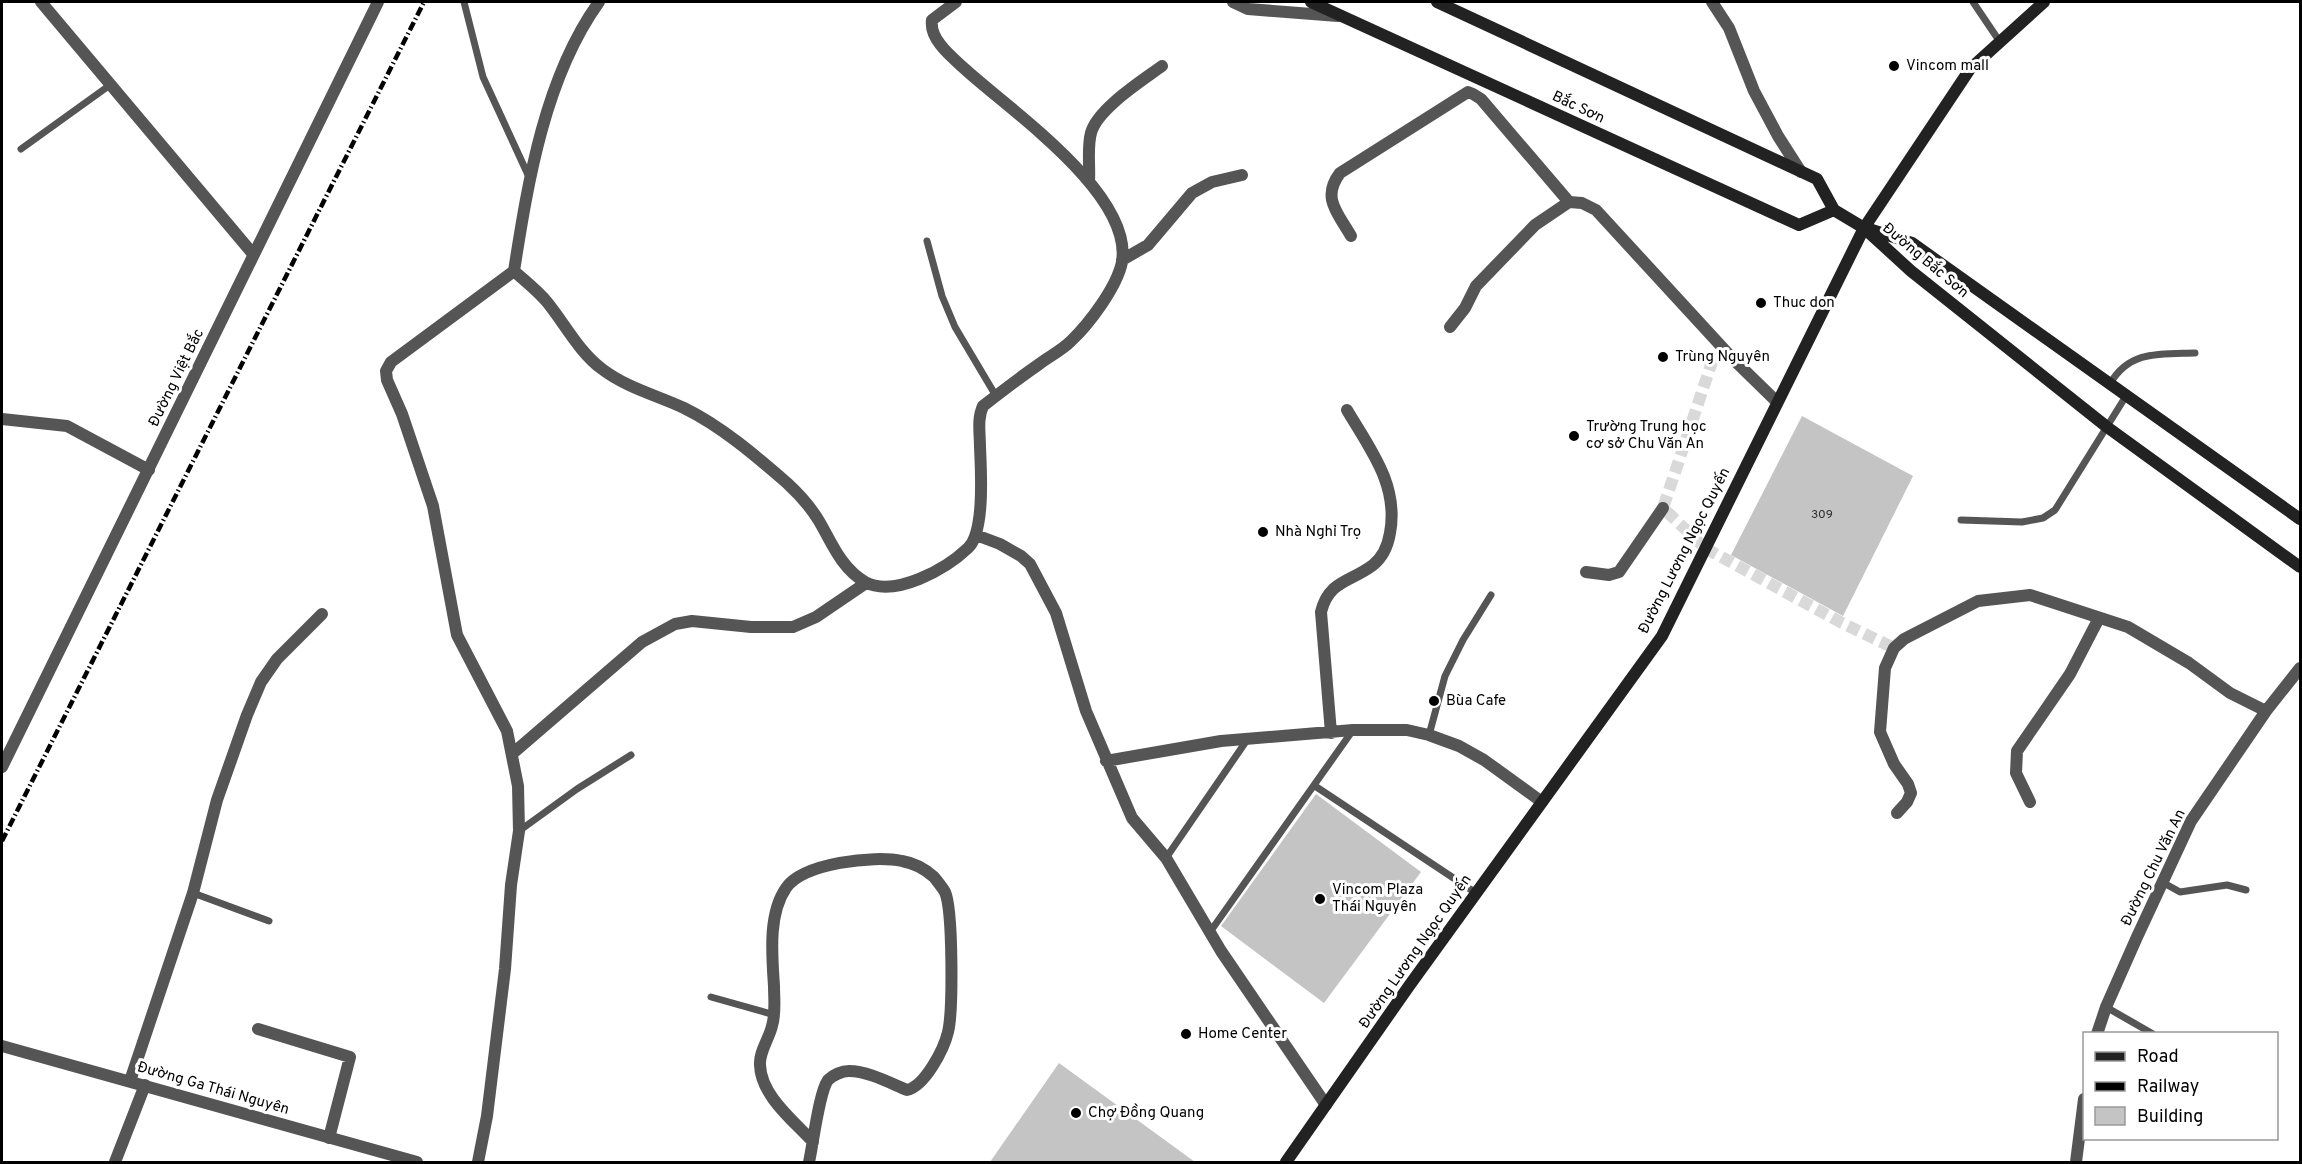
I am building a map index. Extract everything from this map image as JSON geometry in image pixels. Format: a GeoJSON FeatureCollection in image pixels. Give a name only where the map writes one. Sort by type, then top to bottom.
{"type":"FeatureCollection","features":[{"type":"Feature","properties":{"kind":"main road","name":"Bắc Sơn"},"geometry":{"type":"LineString","coordinates":[[1311,2],[1799,225],[1834,210]]}},
{"type":"Feature","properties":{"kind":"main road"},"geometry":{"type":"LineString","coordinates":[[1437,2],[1817,179],[1834,210],[1864,228]]}},
{"type":"Feature","properties":{"kind":"main road","name":"Đường Lương Ngọc Quyến"},"geometry":{"type":"LineString","coordinates":[[1286,1162],[1476,893],[1662,636],[1864,228],[1970,69],[2044,2]]}},
{"type":"Feature","properties":{"kind":"main road","name":"Đường Bắc Sơn"},"geometry":{"type":"LineString","coordinates":[[1864,228],[1912,243],[2301,519]]}},
{"type":"Feature","properties":{"kind":"main road","name":"Đường Bắc Sơn"},"geometry":{"type":"LineString","coordinates":[[1864,228],[1911,271],[2107,427],[2301,567]]}},
{"type":"Feature","properties":{"kind":"street"},"geometry":{"type":"LineString","coordinates":[[41,2],[253,254]]}},
{"type":"Feature","properties":{"kind":"street","name":"Đường Việt Bắc"},"geometry":{"type":"LineString","coordinates":[[2,767],[378,2]]}},
{"type":"Feature","properties":{"kind":"street"},"geometry":{"type":"LineString","coordinates":[[478,1162],[496,1047],[511,885],[519,831],[518,786],[512,754],[502,722],[458,635],[433,507],[402,414],[387,380],[386,371],[391,362],[514,271],[529,177],[565,59],[584,23],[599,2]]}},
{"type":"Feature","properties":{"kind":"street"},"geometry":{"type":"LineString","coordinates":[[514,271],[546,300],[574,339],[599,368],[620,382],[684,409],[718,430],[786,483],[807,502],[835,552],[849,570],[866,583],[901,586],[927,577],[969,547],[976,536],[981,502],[979,421],[983,406],[1069,344],[1087,325],[1117,278],[1122,260],[1120,240],[1112,214],[1089,181],[1058,149],[949,54],[933,34],[932,20],[956,2]]}},
{"type":"Feature","properties":{"kind":"street"},"geometry":{"type":"LineString","coordinates":[[1233,2],[1248,9],[1342,16]]}},
{"type":"Feature","properties":{"kind":"street"},"geometry":{"type":"LineString","coordinates":[[1712,2],[1729,28],[1764,110],[1801,172]]}},
{"type":"Feature","properties":{"kind":"street"},"geometry":{"type":"LineString","coordinates":[[1089,181],[1091,133],[1097,122],[1114,102],[1162,66]]}},
{"type":"Feature","properties":{"kind":"street"},"geometry":{"type":"LineString","coordinates":[[1351,236],[1331,200],[1330,192],[1333,183],[1340,173],[1468,92],[1481,99],[1569,202]]}},
{"type":"Feature","properties":{"kind":"street"},"geometry":{"type":"LineString","coordinates":[[1122,260],[1148,245],[1192,193],[1212,182],[1242,175]]}},
{"type":"Feature","properties":{"kind":"street"},"geometry":{"type":"LineString","coordinates":[[1450,327],[1466,308],[1476,286],[1535,225],[1569,202],[1582,203],[1596,210],[1733,359],[1777,402]]}},
{"type":"Feature","properties":{"kind":"street"},"geometry":{"type":"LineString","coordinates":[[1331,733],[1321,612],[1324,599],[1332,589],[1373,565],[1384,553],[1393,517],[1390,492],[1383,471],[1347,410]]}},
{"type":"Feature","properties":{"kind":"street"},"geometry":{"type":"LineString","coordinates":[[2,419],[67,426],[149,470]]}},
{"type":"Feature","properties":{"kind":"street"},"geometry":{"type":"LineString","coordinates":[[1586,572],[1609,575],[1619,572],[1663,508]]}},
{"type":"Feature","properties":{"kind":"street"},"geometry":{"type":"LineString","coordinates":[[976,536],[1000,544],[1021,556],[1030,564],[1040,580],[1056,613],[1086,711],[1132,818],[1166,858],[1260,1011],[1326,1105]]}},
{"type":"Feature","properties":{"kind":"street"},"geometry":{"type":"LineString","coordinates":[[512,754],[642,642],[659,631],[675,624],[692,621],[751,627],[793,627],[816,617],[866,583]]}},
{"type":"Feature","properties":{"kind":"street"},"geometry":{"type":"LineString","coordinates":[[1898,813],[1911,793],[1908,784],[1894,764],[1880,732],[1886,668],[1894,648],[1904,639],[1978,601],[2030,595],[2128,627],[2189,663],[2229,693],[2266,711]]}},
{"type":"Feature","properties":{"kind":"street"},"geometry":{"type":"LineString","coordinates":[[130,1081],[193,893],[228,766],[261,682],[277,658],[322,614]]}},
{"type":"Feature","properties":{"kind":"street"},"geometry":{"type":"LineString","coordinates":[[2030,802],[2016,772],[2017,751],[2070,674],[2098,618]]}},
{"type":"Feature","properties":{"kind":"street","name":"Đường Chu Văn An"},"geometry":{"type":"LineString","coordinates":[[2098,1032],[2106,1007],[2191,821],[2266,711],[2301,668]]}},
{"type":"Feature","properties":{"kind":"street"},"geometry":{"type":"LineString","coordinates":[[1106,760],[1221,741],[1353,730],[1407,730],[1459,746],[1484,760],[1542,802]]}},
{"type":"Feature","properties":{"kind":"street"},"geometry":{"type":"LineString","coordinates":[[809,1162],[825,1085],[830,1078],[850,1071],[907,1090],[914,1088],[937,1059],[948,1032],[950,918],[945,892],[934,878],[919,866],[901,860],[859,860],[831,865],[797,878],[780,898],[774,927],[775,1015],[759,1064],[763,1081],[774,1099],[813,1142]]}},
{"type":"Feature","properties":{"kind":"street"},"geometry":{"type":"LineString","coordinates":[[258,1029],[350,1057],[329,1138]]}},
{"type":"Feature","properties":{"kind":"street","name":"Đường Ga Thái Nguyên"},"geometry":{"type":"LineString","coordinates":[[2,1046],[417,1162]]}},
{"type":"Feature","properties":{"kind":"street"},"geometry":{"type":"LineString","coordinates":[[115,1162],[145,1085]]}},
{"type":"Feature","properties":{"kind":"street"},"geometry":{"type":"LineString","coordinates":[[2076,1162],[2083,1113]]}},
{"type":"Feature","properties":{"kind":"lane"},"geometry":{"type":"LineString","coordinates":[[464,2],[483,77],[529,177]]}},
{"type":"Feature","properties":{"kind":"lane"},"geometry":{"type":"LineString","coordinates":[[1973,2],[2000,42]]}},
{"type":"Feature","properties":{"kind":"lane"},"geometry":{"type":"LineString","coordinates":[[21,149],[110,85]]}},
{"type":"Feature","properties":{"kind":"lane"},"geometry":{"type":"LineString","coordinates":[[927,241],[942,296],[955,327],[996,396]]}},
{"type":"Feature","properties":{"kind":"lane"},"geometry":{"type":"LineString","coordinates":[[2110,384],[2117,371],[2128,362],[2151,354],[2195,353]]}},
{"type":"Feature","properties":{"kind":"lane"},"geometry":{"type":"LineString","coordinates":[[1961,520],[2022,522],[2043,518],[2055,510],[2126,396]]}},
{"type":"Feature","properties":{"kind":"lane"},"geometry":{"type":"LineString","coordinates":[[1429,735],[1445,676],[1463,640],[1491,595]]}},
{"type":"Feature","properties":{"kind":"lane"},"geometry":{"type":"LineString","coordinates":[[1210,932],[1353,730]]}},
{"type":"Feature","properties":{"kind":"lane"},"geometry":{"type":"LineString","coordinates":[[1166,858],[1247,740]]}},
{"type":"Feature","properties":{"kind":"lane"},"geometry":{"type":"LineString","coordinates":[[519,831],[577,789],[631,755]]}},
{"type":"Feature","properties":{"kind":"lane"},"geometry":{"type":"LineString","coordinates":[[1315,786],[1476,893]]}},
{"type":"Feature","properties":{"kind":"lane"},"geometry":{"type":"LineString","coordinates":[[2162,882],[2180,892],[2227,885],[2246,890]]}},
{"type":"Feature","properties":{"kind":"lane"},"geometry":{"type":"LineString","coordinates":[[193,893],[269,921]]}},
{"type":"Feature","properties":{"kind":"lane"},"geometry":{"type":"LineString","coordinates":[[711,997],[775,1015]]}},
{"type":"Feature","properties":{"kind":"lane"},"geometry":{"type":"LineString","coordinates":[[2106,1007],[2149,1032]]}},
{"type":"Feature","properties":{"kind":"building"},"geometry":{"type":"Polygon","coordinates":[[[1802,416],[1913,476],[1843,616],[1731,555],[1802,416]]]}},
{"type":"Feature","properties":{"kind":"building","name":"Vincom Plaza Thái Nguyên"},"geometry":{"type":"Polygon","coordinates":[[[1316,794],[1421,872],[1324,1003],[1221,926],[1316,794]]]}},
{"type":"Feature","properties":{"kind":"building","name":"Chợ Đồng Quang"},"geometry":{"type":"Polygon","coordinates":[[[1059,1063],[1195,1162],[990,1162],[1059,1063]]]}},
{"type":"Feature","properties":{"kind":"tunnel"},"geometry":{"type":"LineString","coordinates":[[1713,359],[1663,508],[1705,548],[1842,623],[1894,648]]}},
{"type":"Feature","properties":{"kind":"railway"},"geometry":{"type":"LineString","coordinates":[[2,841],[424,2]]}},
{"type":"Feature","properties":{"kind":"place","name":"Vincom mall"},"geometry":{"type":"Point","coordinates":[1894,66]}},
{"type":"Feature","properties":{"kind":"place","name":"Thuc don"},"geometry":{"type":"Point","coordinates":[1761,303]}},
{"type":"Feature","properties":{"kind":"place","name":"Trùng Nguyên"},"geometry":{"type":"Point","coordinates":[1663,357]}},
{"type":"Feature","properties":{"kind":"place","name":"Trường Trung học cơ sở Chu Văn An"},"geometry":{"type":"Point","coordinates":[1574,436]}},
{"type":"Feature","properties":{"kind":"place","name":"Nhà Nghỉ Trọ"},"geometry":{"type":"Point","coordinates":[1263,532]}},
{"type":"Feature","properties":{"kind":"place","name":"Bùa Cafe"},"geometry":{"type":"Point","coordinates":[1434,701]}},
{"type":"Feature","properties":{"kind":"place","name":"Vincom Plaza Thái Nguyên"},"geometry":{"type":"Point","coordinates":[1320,899]}},
{"type":"Feature","properties":{"kind":"place","name":"Home Center"},"geometry":{"type":"Point","coordinates":[1186,1034]}},
{"type":"Feature","properties":{"kind":"place","name":"Chợ Đồng Quang"},"geometry":{"type":"Point","coordinates":[1076,1113]}}]}
